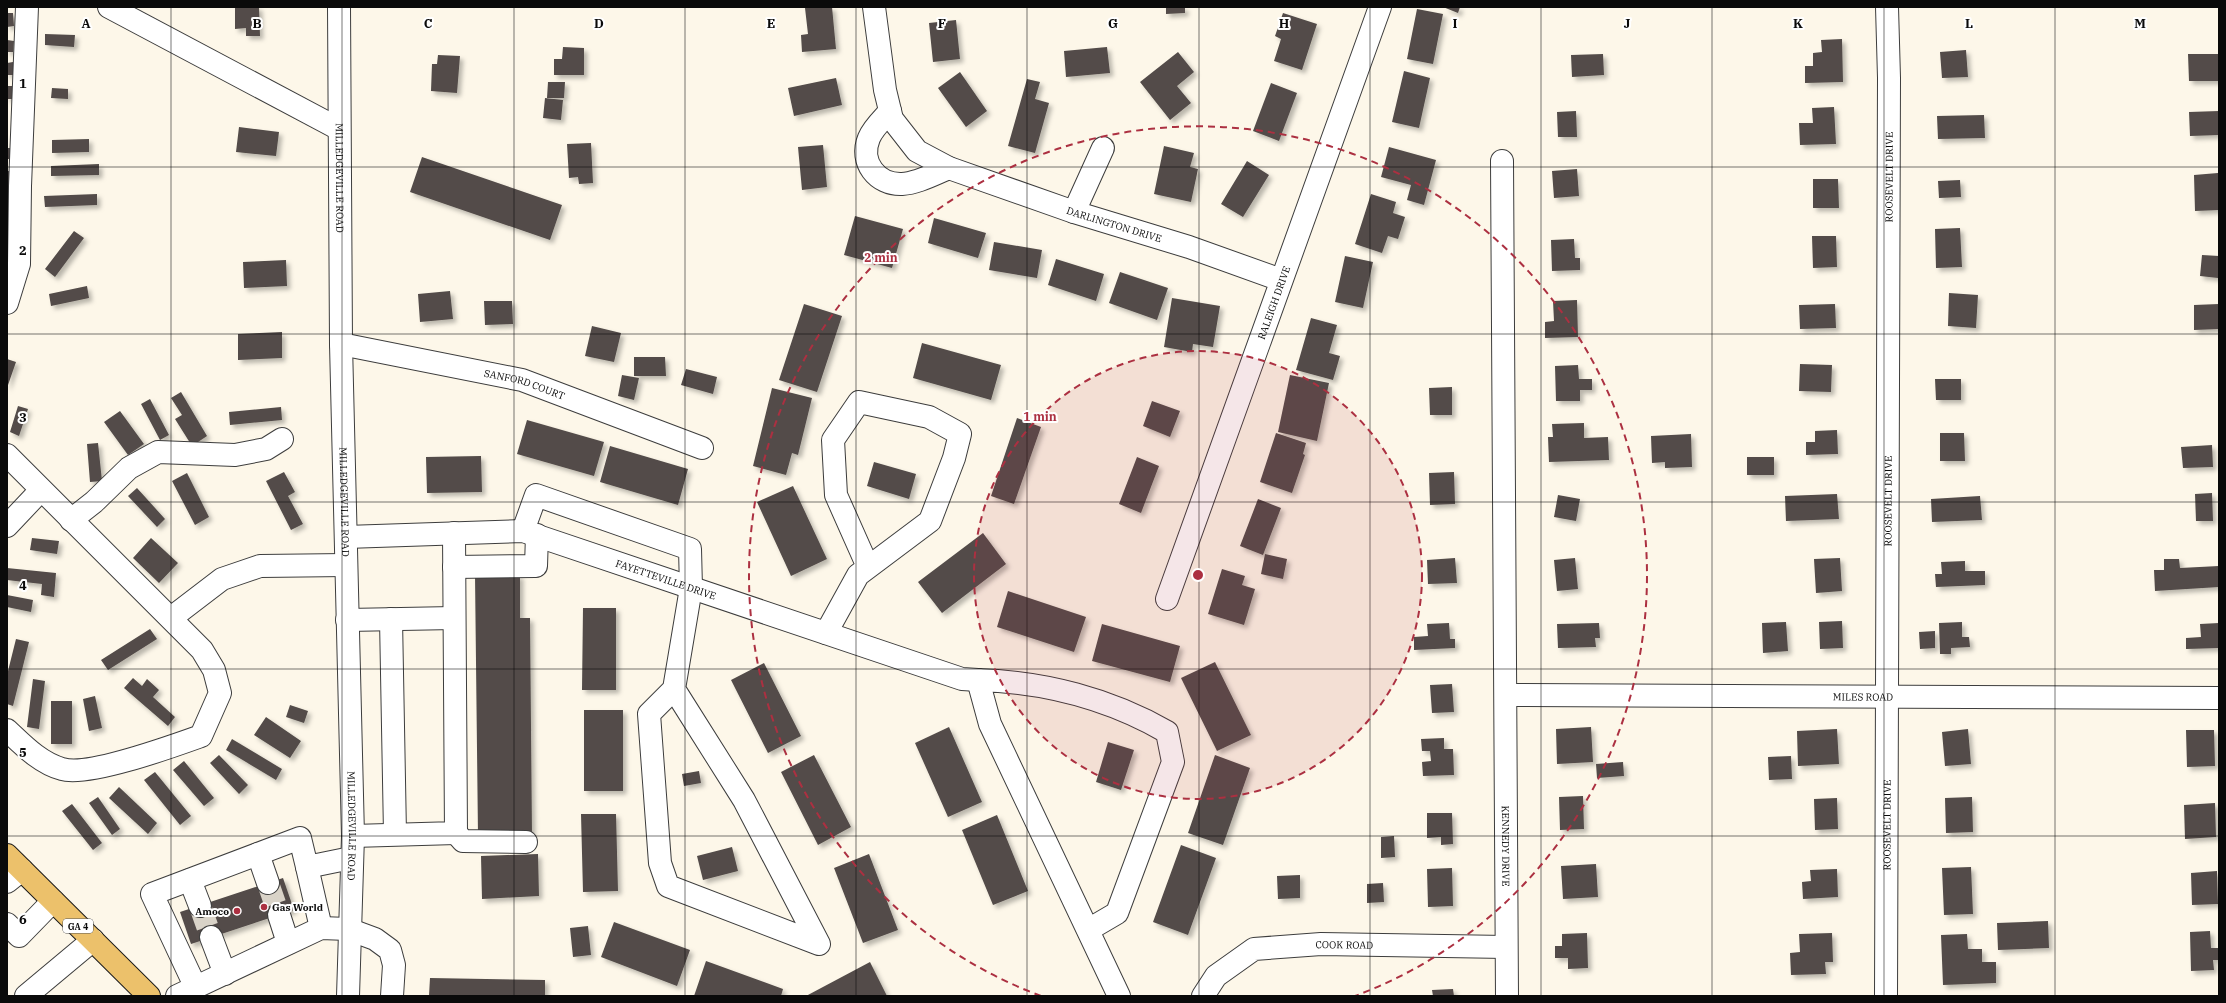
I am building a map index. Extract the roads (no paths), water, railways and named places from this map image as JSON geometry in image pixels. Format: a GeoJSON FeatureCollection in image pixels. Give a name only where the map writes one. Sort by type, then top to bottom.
{"type":"FeatureCollection","features":[{"type":"Feature","properties":{"kind":"main road","name":"GA 4"},"geometry":{"type":"LineString","coordinates":[[12,869],[53,901],[149,996]]}},
{"type":"Feature","properties":{"kind":"street"},"geometry":{"type":"LineString","coordinates":[[7,303],[19,264],[20,186],[27,7]]}},
{"type":"Feature","properties":{"kind":"street"},"geometry":{"type":"LineString","coordinates":[[109,7],[339,129]]}},
{"type":"Feature","properties":{"kind":"street","name":"MILLEDGEVILLE ROAD"},"geometry":{"type":"LineString","coordinates":[[339,7],[341,344],[353,836],[348,929],[348,996]]}},
{"type":"Feature","properties":{"kind":"street","name":"DARLINGTON DRIVE"},"geometry":{"type":"LineString","coordinates":[[874,7],[892,119],[917,151],[949,168],[1074,212],[1188,247],[1281,280]]}},
{"type":"Feature","properties":{"kind":"street","name":"RALEIGH DRIVE"},"geometry":{"type":"LineString","coordinates":[[1167,599],[1380,7]]}},
{"type":"Feature","properties":{"kind":"street","name":"ROOSEVELT DRIVE"},"geometry":{"type":"LineString","coordinates":[[1886,996],[1890,78],[1887,7]]}},
{"type":"Feature","properties":{"kind":"street"},"geometry":{"type":"LineString","coordinates":[[890,111],[869,137],[866,150],[867,162],[875,174],[892,183],[903,184],[921,180],[949,168]]}},
{"type":"Feature","properties":{"kind":"street"},"geometry":{"type":"LineString","coordinates":[[1074,212],[1103,148]]}},
{"type":"Feature","properties":{"kind":"street","name":"KENNEDY DRIVE"},"geometry":{"type":"LineString","coordinates":[[1502,161],[1507,996]]}},
{"type":"Feature","properties":{"kind":"street","name":"SANFORD COURT"},"geometry":{"type":"LineString","coordinates":[[341,344],[522,380],[702,448]]}},
{"type":"Feature","properties":{"kind":"street"},"geometry":{"type":"LineString","coordinates":[[826,633],[858,575],[930,521],[954,458],[960,434],[929,417],[859,402],[833,440],[836,495],[868,567]]}},
{"type":"Feature","properties":{"kind":"street"},"geometry":{"type":"LineString","coordinates":[[71,520],[94,502],[129,468],[158,452],[234,455],[266,449],[282,439]]}},
{"type":"Feature","properties":{"kind":"street"},"geometry":{"type":"LineString","coordinates":[[7,454],[41,490],[202,650],[214,670],[220,693],[201,736],[159,751],[92,769],[62,769],[32,753],[7,730]]}},
{"type":"Feature","properties":{"kind":"street"},"geometry":{"type":"LineString","coordinates":[[7,526],[41,490]]}},
{"type":"Feature","properties":{"kind":"street"},"geometry":{"type":"LineString","coordinates":[[454,567],[536,566],[530,533],[536,495],[690,548],[691,588],[674,689],[649,714],[660,863],[668,886],[819,944],[744,800],[674,689]]}},
{"type":"Feature","properties":{"kind":"street"},"geometry":{"type":"LineString","coordinates":[[454,533],[456,833],[463,841],[526,842]]}},
{"type":"Feature","properties":{"kind":"street","name":"FAYETTEVILLE DRIVE"},"geometry":{"type":"LineString","coordinates":[[346,537],[454,533],[530,533],[962,679],[1013,681],[1087,697],[1140,717],[1167,732],[1173,762],[1117,913],[1088,930]]}},
{"type":"Feature","properties":{"kind":"street"},"geometry":{"type":"LineString","coordinates":[[171,618],[222,579],[260,566],[346,565]]}},
{"type":"Feature","properties":{"kind":"street"},"geometry":{"type":"LineString","coordinates":[[347,620],[454,618]]}},
{"type":"Feature","properties":{"kind":"street"},"geometry":{"type":"LineString","coordinates":[[391,619],[395,834]]}},
{"type":"Feature","properties":{"kind":"street"},"geometry":{"type":"LineString","coordinates":[[978,680],[990,724],[1119,996]]}},
{"type":"Feature","properties":{"kind":"street","name":"MILES ROAD"},"geometry":{"type":"LineString","coordinates":[[1506,695],[2219,698]]}},
{"type":"Feature","properties":{"kind":"street"},"geometry":{"type":"LineString","coordinates":[[353,836],[456,833]]}},
{"type":"Feature","properties":{"kind":"street"},"geometry":{"type":"LineString","coordinates":[[321,928],[300,838],[152,894],[186,992],[321,928],[348,929],[375,939],[390,950],[394,965],[392,996]]}},
{"type":"Feature","properties":{"kind":"street"},"geometry":{"type":"LineString","coordinates":[[258,854],[268,883]]}},
{"type":"Feature","properties":{"kind":"street"},"geometry":{"type":"LineString","coordinates":[[307,867],[351,858]]}},
{"type":"Feature","properties":{"kind":"street"},"geometry":{"type":"LineString","coordinates":[[190,880],[200,906]]}},
{"type":"Feature","properties":{"kind":"street"},"geometry":{"type":"LineString","coordinates":[[7,924],[19,936],[53,901]]}},
{"type":"Feature","properties":{"kind":"street"},"geometry":{"type":"LineString","coordinates":[[279,915],[288,943]]}},
{"type":"Feature","properties":{"kind":"street"},"geometry":{"type":"LineString","coordinates":[[211,937],[225,974]]}},
{"type":"Feature","properties":{"kind":"street"},"geometry":{"type":"LineString","coordinates":[[26,996],[92,940]]}},
{"type":"Feature","properties":{"kind":"street","name":"COOK ROAD"},"geometry":{"type":"LineString","coordinates":[[1203,996],[1216,976],[1254,949],[1321,944],[1506,947]]}},
{"type":"Feature","properties":{"kind":"tunnel"},"geometry":{"type":"LineString","coordinates":[[268,883],[279,915]]}},
{"type":"Feature","properties":{"kind":"tunnel"},"geometry":{"type":"LineString","coordinates":[[200,906],[211,937]]}},
{"type":"Feature","properties":{"kind":"place","name":"Gas World"},"geometry":{"type":"Point","coordinates":[264,907]}},
{"type":"Feature","properties":{"kind":"place","name":"Amoco"},"geometry":{"type":"Point","coordinates":[237,911]}}]}
